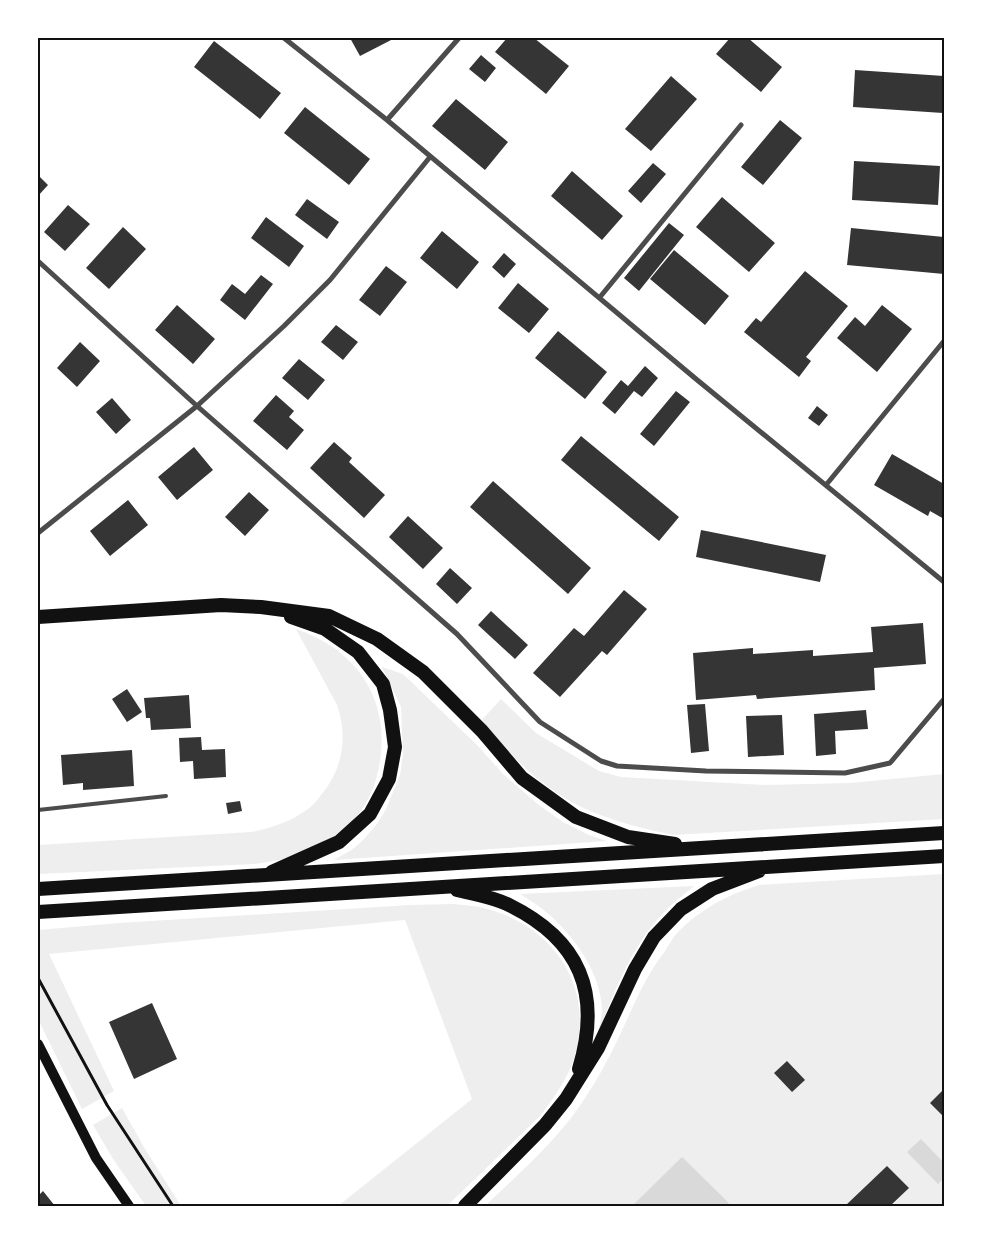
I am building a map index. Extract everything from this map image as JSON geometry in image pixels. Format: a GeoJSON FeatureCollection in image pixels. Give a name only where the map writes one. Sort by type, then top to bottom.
{"type":"FeatureCollection","features":[{"type":"Feature","properties":{"kind":"highway"},"geometry":{"type":"LineString","coordinates":[[38,617],[221,605],[261,607],[329,616],[376,639],[423,672],[482,731],[522,778],[576,816],[628,837],[704,848]]}},
{"type":"Feature","properties":{"kind":"highway"},"geometry":{"type":"LineString","coordinates":[[261,607],[325,629],[358,652],[383,684],[390,710],[396,747],[389,779],[370,814],[339,842],[262,876]]}},
{"type":"Feature","properties":{"kind":"highway"},"geometry":{"type":"LineString","coordinates":[[38,889],[944,833]]}},
{"type":"Feature","properties":{"kind":"highway"},"geometry":{"type":"LineString","coordinates":[[38,912],[944,856]]}},
{"type":"Feature","properties":{"kind":"highway"},"geometry":{"type":"LineString","coordinates":[[465,1206],[557,1111],[598,1048],[634,969],[654,937],[681,910],[712,889],[771,866]]}},
{"type":"Feature","properties":{"kind":"highway"},"geometry":{"type":"LineString","coordinates":[[447,887],[507,904],[535,919],[556,937],[574,961],[582,979],[588,1008],[585,1045],[573,1086]]}},
{"type":"Feature","properties":{"kind":"main road"},"geometry":{"type":"LineString","coordinates":[[38,1044],[91,1149],[129,1206]]}},
{"type":"Feature","properties":{"kind":"street"},"geometry":{"type":"LineString","coordinates":[[284,38],[387,120],[696,379],[944,582]]}},
{"type":"Feature","properties":{"kind":"street"},"geometry":{"type":"LineString","coordinates":[[387,120],[459,38]]}},
{"type":"Feature","properties":{"kind":"street"},"geometry":{"type":"LineString","coordinates":[[600,297],[741,125]]}},
{"type":"Feature","properties":{"kind":"street"},"geometry":{"type":"LineString","coordinates":[[38,533],[197,406],[284,326],[330,280],[430,157]]}},
{"type":"Feature","properties":{"kind":"street"},"geometry":{"type":"LineString","coordinates":[[38,261],[197,406],[457,634],[540,722],[601,761],[617,766],[706,771],[845,773],[890,763],[944,699]]}},
{"type":"Feature","properties":{"kind":"street"},"geometry":{"type":"LineString","coordinates":[[826,485],[944,340]]}},
{"type":"Feature","properties":{"kind":"lane"},"geometry":{"type":"LineString","coordinates":[[38,810],[166,796]]}},
{"type":"Feature","properties":{"kind":"path"},"geometry":{"type":"LineString","coordinates":[[38,978],[107,1105],[173,1206]]}},
{"type":"Feature","properties":{"kind":"shaded area"},"geometry":{"type":"Polygon","coordinates":[[[296,629],[317,638],[335,649],[351,663],[364,679],[373,696],[379,716],[382,738],[377,776],[366,803],[351,823],[314,848],[285,859],[255,864],[38,874],[38,845],[251,832],[288,821],[312,806],[328,785],[339,763],[343,740],[342,728],[337,705],[296,629]]]}},
{"type":"Feature","properties":{"kind":"shaded area"},"geometry":{"type":"Polygon","coordinates":[[[382,667],[403,674],[477,745],[503,774],[540,806],[563,822],[589,835],[607,841],[334,860],[353,849],[377,824],[386,809],[400,775],[403,755],[401,707],[382,667]]]}},
{"type":"Feature","properties":{"kind":"shaded area"},"geometry":{"type":"Polygon","coordinates":[[[501,699],[536,733],[599,771],[621,777],[766,785],[850,783],[944,774],[944,819],[673,835],[637,827],[603,816],[567,800],[535,777],[521,764],[482,720],[501,699]]]}},
{"type":"Feature","properties":{"kind":"shaded area"},"geometry":{"type":"Polygon","coordinates":[[[944,874],[944,1206],[485,1206],[537,1156],[573,1116],[605,1064],[651,972],[676,934],[705,909],[737,893],[759,885],[944,874]]]}},
{"type":"Feature","properties":{"kind":"shaded area"},"geometry":{"type":"Polygon","coordinates":[[[694,886],[655,922],[633,954],[616,988],[595,1042],[602,1012],[601,998],[592,970],[576,943],[556,921],[520,894],[694,886]]]}},
{"type":"Feature","properties":{"kind":"shaded area"},"geometry":{"type":"Polygon","coordinates":[[[453,904],[491,910],[514,919],[534,931],[551,947],[564,964],[574,985],[579,1007],[580,1030],[575,1055],[569,1071],[541,1115],[447,1206],[338,1206],[472,1099],[405,920],[49,954],[114,1091],[82,1109],[38,1019],[38,930],[119,923],[453,904]]]}},
{"type":"Feature","properties":{"kind":"shaded area"},"geometry":{"type":"Polygon","coordinates":[[[122,1108],[181,1206],[146,1206],[113,1159],[93,1125],[122,1108]]]}},
{"type":"Feature","properties":{"kind":"shaded area"},"geometry":{"type":"Polygon","coordinates":[[[921,1139],[944,1163],[944,1178],[938,1184],[907,1152],[921,1139]]]}},
{"type":"Feature","properties":{"kind":"shaded area"},"geometry":{"type":"Polygon","coordinates":[[[682,1157],[729,1203],[726,1206],[632,1206],[682,1157]]]}},
{"type":"Feature","properties":{"kind":"building"},"geometry":{"type":"Polygon","coordinates":[[[350,38],[395,38],[360,56],[350,38]]]}},
{"type":"Feature","properties":{"kind":"building"},"geometry":{"type":"Polygon","coordinates":[[[507,38],[534,38],[569,66],[546,94],[495,52],[507,38]]]}},
{"type":"Feature","properties":{"kind":"building"},"geometry":{"type":"Polygon","coordinates":[[[730,38],[748,38],[782,67],[761,92],[716,54],[730,38]]]}},
{"type":"Feature","properties":{"kind":"building"},"geometry":{"type":"Polygon","coordinates":[[[214,41],[281,93],[260,119],[194,67],[214,41]]]}},
{"type":"Feature","properties":{"kind":"building"},"geometry":{"type":"Polygon","coordinates":[[[481,55],[496,68],[485,82],[469,69],[481,55]]]}},
{"type":"Feature","properties":{"kind":"building"},"geometry":{"type":"Polygon","coordinates":[[[855,70],[944,76],[943,113],[853,107],[855,70]]]}},
{"type":"Feature","properties":{"kind":"building"},"geometry":{"type":"Polygon","coordinates":[[[671,76],[697,99],[651,151],[625,129],[671,76]]]}},
{"type":"Feature","properties":{"kind":"building"},"geometry":{"type":"Polygon","coordinates":[[[456,99],[508,142],[485,170],[432,126],[456,99]]]}},
{"type":"Feature","properties":{"kind":"building"},"geometry":{"type":"Polygon","coordinates":[[[305,107],[370,159],[349,185],[284,133],[305,107]]]}},
{"type":"Feature","properties":{"kind":"building"},"geometry":{"type":"Polygon","coordinates":[[[780,120],[802,138],[763,185],[741,167],[780,120]]]}},
{"type":"Feature","properties":{"kind":"building"},"geometry":{"type":"Polygon","coordinates":[[[854,161],[940,166],[938,205],[852,200],[854,161]]]}},
{"type":"Feature","properties":{"kind":"building"},"geometry":{"type":"Polygon","coordinates":[[[653,163],[666,174],[641,203],[628,191],[653,163]]]}},
{"type":"Feature","properties":{"kind":"building"},"geometry":{"type":"Polygon","coordinates":[[[572,171],[623,216],[602,240],[551,196],[572,171]]]}},
{"type":"Feature","properties":{"kind":"building"},"geometry":{"type":"Polygon","coordinates":[[[38,175],[48,185],[38,196],[38,175]]]}},
{"type":"Feature","properties":{"kind":"building"},"geometry":{"type":"Polygon","coordinates":[[[722,197],[775,243],[749,272],[696,227],[722,197]]]}},
{"type":"Feature","properties":{"kind":"building"},"geometry":{"type":"Polygon","coordinates":[[[307,199],[339,222],[327,239],[295,215],[307,199]]]}},
{"type":"Feature","properties":{"kind":"building"},"geometry":{"type":"Polygon","coordinates":[[[68,205],[90,224],[65,251],[44,232],[68,205]]]}},
{"type":"Feature","properties":{"kind":"building"},"geometry":{"type":"Polygon","coordinates":[[[266,217],[304,246],[289,267],[251,238],[266,217]]]}},
{"type":"Feature","properties":{"kind":"building"},"geometry":{"type":"Polygon","coordinates":[[[669,223],[684,235],[639,291],[624,278],[669,223]]]}},
{"type":"Feature","properties":{"kind":"building"},"geometry":{"type":"Polygon","coordinates":[[[123,227],[146,249],[109,289],[86,268],[123,227]]]}},
{"type":"Feature","properties":{"kind":"building"},"geometry":{"type":"Polygon","coordinates":[[[851,228],[944,237],[944,274],[847,265],[851,228]]]}},
{"type":"Feature","properties":{"kind":"building"},"geometry":{"type":"Polygon","coordinates":[[[442,231],[479,262],[457,289],[420,258],[442,231]]]}},
{"type":"Feature","properties":{"kind":"building"},"geometry":{"type":"Polygon","coordinates":[[[674,250],[729,296],[705,325],[650,279],[674,250]]]}},
{"type":"Feature","properties":{"kind":"building"},"geometry":{"type":"Polygon","coordinates":[[[504,253],[516,264],[504,278],[492,267],[504,253]]]}},
{"type":"Feature","properties":{"kind":"building"},"geometry":{"type":"Polygon","coordinates":[[[386,266],[407,282],[380,316],[359,300],[386,266]]]}},
{"type":"Feature","properties":{"kind":"building"},"geometry":{"type":"Polygon","coordinates":[[[805,271],[848,306],[806,357],[811,361],[799,377],[744,332],[756,318],[761,322],[805,271]]]}},
{"type":"Feature","properties":{"kind":"building"},"geometry":{"type":"Polygon","coordinates":[[[261,275],[273,284],[245,320],[220,300],[232,284],[245,294],[261,275]]]}},
{"type":"Feature","properties":{"kind":"building"},"geometry":{"type":"Polygon","coordinates":[[[518,283],[549,309],[529,333],[498,308],[518,283]]]}},
{"type":"Feature","properties":{"kind":"building"},"geometry":{"type":"Polygon","coordinates":[[[177,305],[215,339],[193,364],[155,330],[177,305]]]}},
{"type":"Feature","properties":{"kind":"building"},"geometry":{"type":"Polygon","coordinates":[[[882,305],[912,329],[877,372],[837,338],[855,317],[865,326],[882,305]]]}},
{"type":"Feature","properties":{"kind":"building"},"geometry":{"type":"Polygon","coordinates":[[[336,325],[358,342],[343,360],[321,342],[336,325]]]}},
{"type":"Feature","properties":{"kind":"building"},"geometry":{"type":"Polygon","coordinates":[[[558,331],[607,372],[585,399],[535,358],[558,331]]]}},
{"type":"Feature","properties":{"kind":"building"},"geometry":{"type":"Polygon","coordinates":[[[80,342],[100,361],[77,387],[57,368],[80,342]]]}},
{"type":"Feature","properties":{"kind":"building"},"geometry":{"type":"Polygon","coordinates":[[[299,359],[325,380],[308,400],[282,378],[299,359]]]}},
{"type":"Feature","properties":{"kind":"building"},"geometry":{"type":"Polygon","coordinates":[[[645,366],[658,378],[642,397],[634,391],[615,414],[602,403],[621,380],[628,386],[645,366]]]}},
{"type":"Feature","properties":{"kind":"building"},"geometry":{"type":"Polygon","coordinates":[[[676,391],[690,402],[654,446],[640,434],[676,391]]]}},
{"type":"Feature","properties":{"kind":"building"},"geometry":{"type":"Polygon","coordinates":[[[276,395],[294,411],[289,417],[304,430],[287,450],[253,421],[276,395]]]}},
{"type":"Feature","properties":{"kind":"building"},"geometry":{"type":"Polygon","coordinates":[[[112,398],[131,420],[116,434],[96,412],[112,398]]]}},
{"type":"Feature","properties":{"kind":"building"},"geometry":{"type":"Polygon","coordinates":[[[817,406],[828,415],[819,426],[808,418],[817,406]]]}},
{"type":"Feature","properties":{"kind":"building"},"geometry":{"type":"Polygon","coordinates":[[[581,436],[679,517],[659,541],[561,460],[581,436]]]}},
{"type":"Feature","properties":{"kind":"building"},"geometry":{"type":"Polygon","coordinates":[[[334,442],[352,458],[349,462],[385,495],[364,518],[310,468],[334,442]]]}},
{"type":"Feature","properties":{"kind":"building"},"geometry":{"type":"Polygon","coordinates":[[[194,447],[213,470],[177,500],[158,477],[194,447]]]}},
{"type":"Feature","properties":{"kind":"building"},"geometry":{"type":"Polygon","coordinates":[[[892,454],[944,484],[944,519],[930,511],[928,516],[874,485],[892,454]]]}},
{"type":"Feature","properties":{"kind":"building"},"geometry":{"type":"Polygon","coordinates":[[[493,481],[591,568],[568,594],[470,507],[493,481]]]}},
{"type":"Feature","properties":{"kind":"building"},"geometry":{"type":"Polygon","coordinates":[[[249,492],[269,510],[245,536],[225,517],[249,492]]]}},
{"type":"Feature","properties":{"kind":"building"},"geometry":{"type":"Polygon","coordinates":[[[128,500],[148,525],[110,556],[90,531],[128,500]]]}},
{"type":"Feature","properties":{"kind":"building"},"geometry":{"type":"Polygon","coordinates":[[[408,516],[443,548],[423,569],[389,537],[408,516]]]}},
{"type":"Feature","properties":{"kind":"building"},"geometry":{"type":"Polygon","coordinates":[[[701,530],[826,555],[820,582],[696,557],[701,530]]]}},
{"type":"Feature","properties":{"kind":"building"},"geometry":{"type":"Polygon","coordinates":[[[450,568],[472,588],[457,604],[436,584],[450,568]]]}},
{"type":"Feature","properties":{"kind":"building"},"geometry":{"type":"Polygon","coordinates":[[[624,590],[647,609],[607,655],[602,651],[560,697],[533,673],[574,628],[584,636],[624,590]]]}},
{"type":"Feature","properties":{"kind":"building"},"geometry":{"type":"Polygon","coordinates":[[[491,611],[528,645],[515,659],[478,625],[491,611]]]}},
{"type":"Feature","properties":{"kind":"building"},"geometry":{"type":"Polygon","coordinates":[[[923,623],[926,664],[874,668],[875,690],[757,699],[756,695],[696,700],[693,653],[753,648],[753,654],[813,650],[813,656],[873,652],[871,627],[923,623]]]}},
{"type":"Feature","properties":{"kind":"building"},"geometry":{"type":"Polygon","coordinates":[[[127,689],[142,712],[127,722],[112,699],[127,689]]]}},
{"type":"Feature","properties":{"kind":"building"},"geometry":{"type":"Polygon","coordinates":[[[189,695],[191,728],[151,730],[150,718],[146,718],[144,698],[189,695]]]}},
{"type":"Feature","properties":{"kind":"building"},"geometry":{"type":"Polygon","coordinates":[[[705,704],[709,751],[691,753],[687,705],[705,704]]]}},
{"type":"Feature","properties":{"kind":"building"},"geometry":{"type":"Polygon","coordinates":[[[866,710],[868,729],[835,731],[836,754],[816,756],[814,714],[866,710]]]}},
{"type":"Feature","properties":{"kind":"building"},"geometry":{"type":"Polygon","coordinates":[[[782,715],[784,755],[748,757],[746,716],[782,715]]]}},
{"type":"Feature","properties":{"kind":"building"},"geometry":{"type":"Polygon","coordinates":[[[201,737],[202,750],[225,749],[226,777],[194,779],[193,761],[180,762],[179,738],[201,737]]]}},
{"type":"Feature","properties":{"kind":"building"},"geometry":{"type":"Polygon","coordinates":[[[132,750],[134,786],[83,790],[83,783],[63,785],[61,755],[132,750]]]}},
{"type":"Feature","properties":{"kind":"building"},"geometry":{"type":"Polygon","coordinates":[[[240,801],[242,811],[228,814],[226,803],[240,801]]]}},
{"type":"Feature","properties":{"kind":"building"},"geometry":{"type":"Polygon","coordinates":[[[152,1003],[177,1059],[134,1079],[109,1022],[152,1003]]]}},
{"type":"Feature","properties":{"kind":"building"},"geometry":{"type":"Polygon","coordinates":[[[787,1061],[805,1080],[792,1092],[774,1073],[787,1061]]]}},
{"type":"Feature","properties":{"kind":"building"},"geometry":{"type":"Polygon","coordinates":[[[944,1089],[944,1117],[930,1103],[944,1089]]]}},
{"type":"Feature","properties":{"kind":"building"},"geometry":{"type":"Polygon","coordinates":[[[887,1166],[909,1188],[890,1206],[845,1206],[887,1166]]]}},
{"type":"Feature","properties":{"kind":"building"},"geometry":{"type":"Polygon","coordinates":[[[43,1191],[55,1206],[38,1206],[38,1196],[43,1191]]]}}]}
